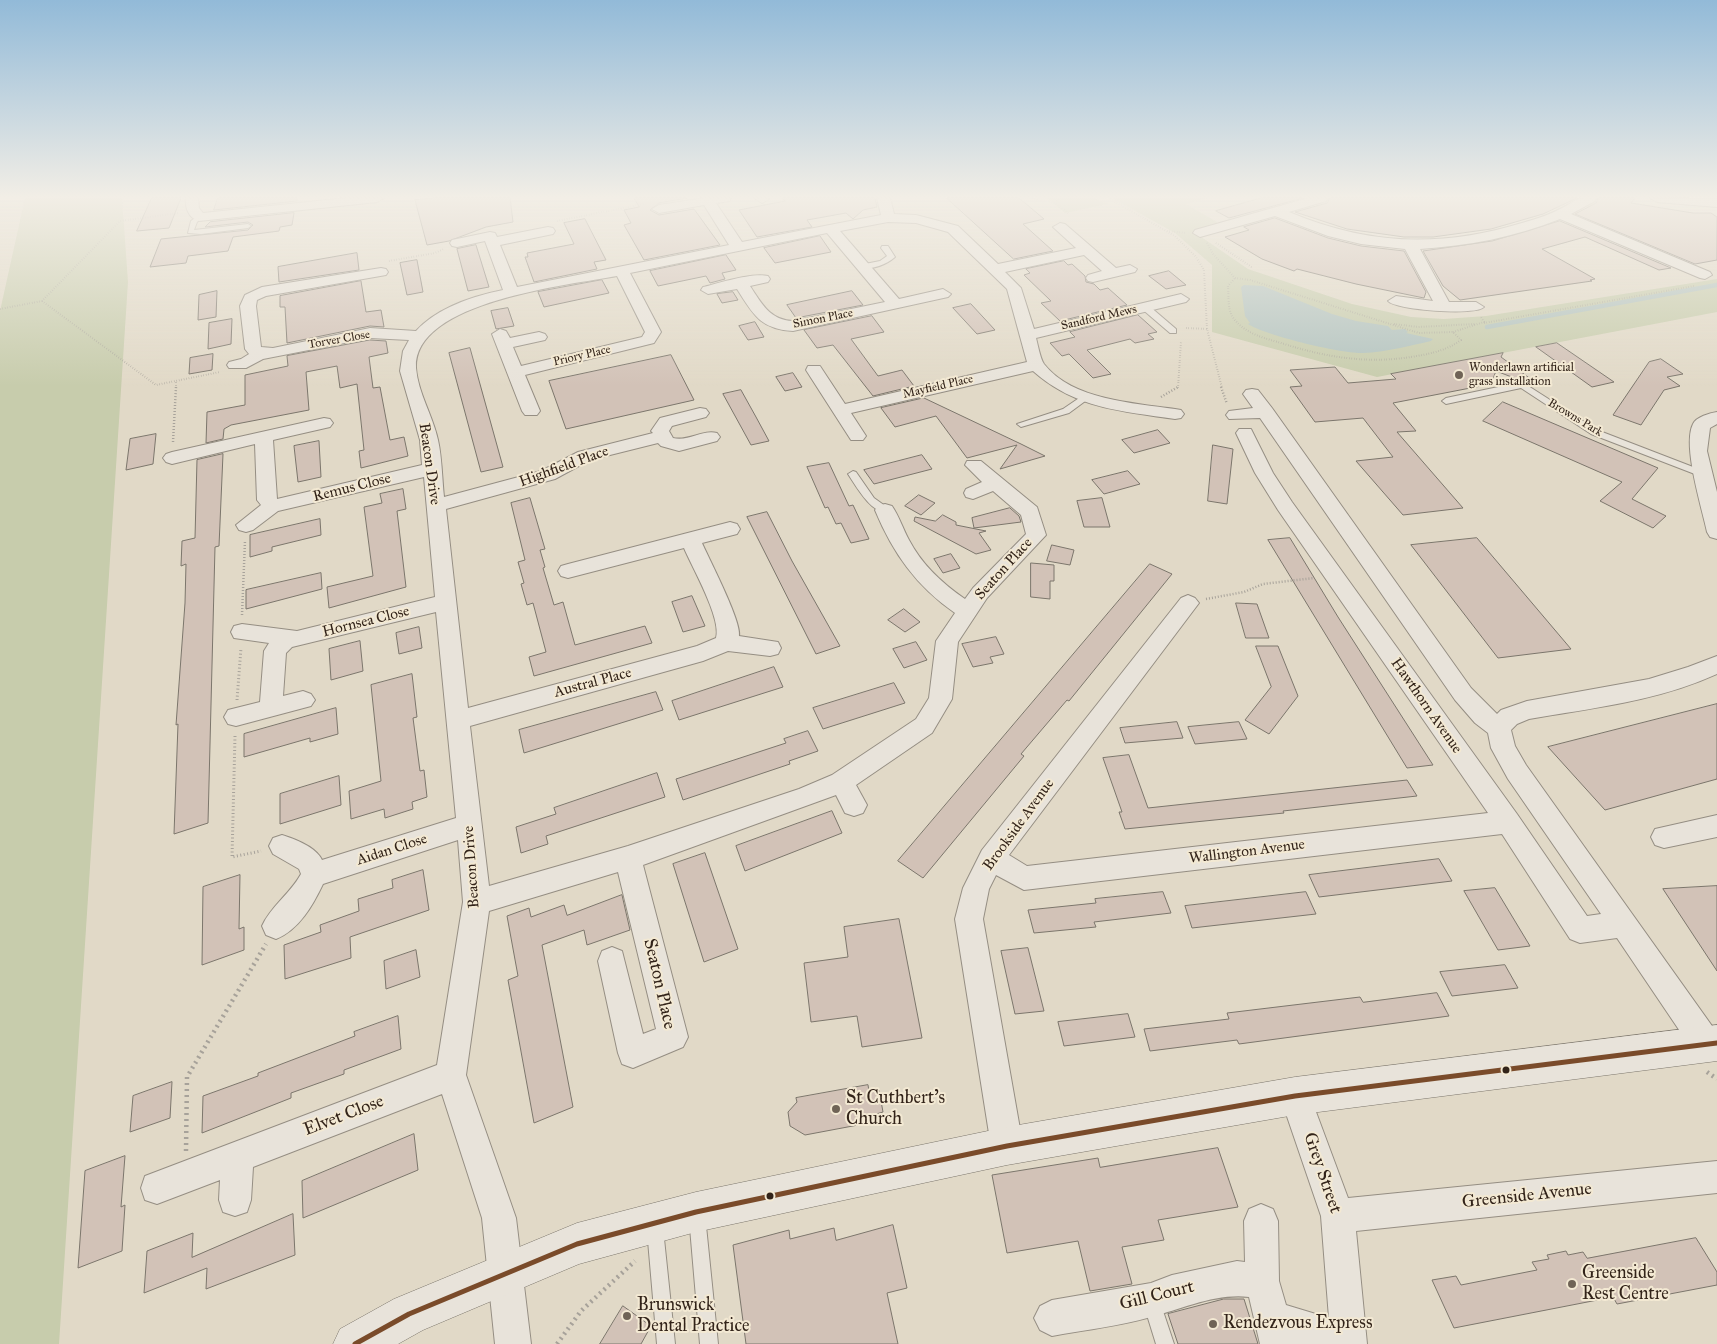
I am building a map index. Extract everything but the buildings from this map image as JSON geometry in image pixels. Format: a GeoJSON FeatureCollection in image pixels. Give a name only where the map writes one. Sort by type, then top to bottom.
{"type":"FeatureCollection","features":[{"type":"Feature","properties":{"kind":"street"},"geometry":{"type":"LineString","coordinates":[[499,261],[512,292]]}},
{"type":"Feature","properties":{"kind":"street","name":"Beacon Drive"},"geometry":{"type":"LineString","coordinates":[[514,1344],[498,1218],[451,1075],[477,902],[429,440],[408,366],[415,340],[419,336],[439,319],[485,298],[666,261]]}},
{"type":"Feature","properties":{"kind":"street"},"geometry":{"type":"LineString","coordinates":[[858,261],[895,304]]}},
{"type":"Feature","properties":{"kind":"street","name":"Beacon Drive"},"geometry":{"type":"LineString","coordinates":[[988,261],[1014,288],[1036,365]]}},
{"type":"Feature","properties":{"kind":"street"},"geometry":{"type":"LineString","coordinates":[[997,269],[1036,261]]}},
{"type":"Feature","properties":{"kind":"street"},"geometry":{"type":"LineString","coordinates":[[1099,261],[1113,273]]}},
{"type":"Feature","properties":{"kind":"street"},"geometry":{"type":"LineString","coordinates":[[1419,261],[1444,307]]}},
{"type":"Feature","properties":{"kind":"street"},"geometry":{"type":"LineString","coordinates":[[1667,261],[1707,278]]}},
{"type":"Feature","properties":{"kind":"street"},"geometry":{"type":"LineString","coordinates":[[259,354],[253,349],[248,306],[244,296],[380,268],[384,290]]}},
{"type":"Feature","properties":{"kind":"street"},"geometry":{"type":"LineString","coordinates":[[1093,278],[1130,269]]}},
{"type":"Feature","properties":{"kind":"street","name":"Priory Place"},"geometry":{"type":"LineString","coordinates":[[515,372],[656,342],[653,332],[621,270]]}},
{"type":"Feature","properties":{"kind":"street"},"geometry":{"type":"LineString","coordinates":[[708,290],[763,278]]}},
{"type":"Feature","properties":{"kind":"street"},"geometry":{"type":"LineString","coordinates":[[1683,279],[1707,278]]}},
{"type":"Feature","properties":{"kind":"street","name":"Simon Place"},"geometry":{"type":"LineString","coordinates":[[741,283],[766,319],[778,326],[793,326],[943,294]]}},
{"type":"Feature","properties":{"kind":"street"},"geometry":{"type":"LineString","coordinates":[[1396,301],[1444,307],[1476,307]]}},
{"type":"Feature","properties":{"kind":"street","name":"Sandford Mews"},"geometry":{"type":"LineString","coordinates":[[1028,335],[1145,308],[1177,304]]}},
{"type":"Feature","properties":{"kind":"street","name":"Torver Close"},"geometry":{"type":"LineString","coordinates":[[235,365],[246,363],[259,354],[370,333],[419,336]]}},
{"type":"Feature","properties":{"kind":"street"},"geometry":{"type":"LineString","coordinates":[[531,411],[502,339],[539,336]]}},
{"type":"Feature","properties":{"kind":"street"},"geometry":{"type":"LineString","coordinates":[[1036,365],[1072,392],[1102,403],[1175,414]]}},
{"type":"Feature","properties":{"kind":"street","name":"Mayfield Place"},"geometry":{"type":"LineString","coordinates":[[840,410],[1036,365]]}},
{"type":"Feature","properties":{"kind":"street"},"geometry":{"type":"LineString","coordinates":[[814,370],[857,436]]}},
{"type":"Feature","properties":{"kind":"street"},"geometry":{"type":"LineString","coordinates":[[355,1344],[409,1314],[577,1244],[655,1234],[696,1212],[1007,1146],[1295,1096],[1712,1044],[1624,924],[1517,772],[1503,748],[1499,728],[1483,716],[1463,694],[1252,394]]}},
{"type":"Feature","properties":{"kind":"street","name":"Hawthorn Avenue"},"geometry":{"type":"LineString","coordinates":[[1266,412],[1250,434],[1264,473],[1508,822],[1580,930],[1624,924]]}},
{"type":"Feature","properties":{"kind":"street"},"geometry":{"type":"LineString","coordinates":[[700,413],[666,422],[660,431],[666,442],[679,445],[711,437]]}},
{"type":"Feature","properties":{"kind":"street"},"geometry":{"type":"LineString","coordinates":[[1717,417],[1701,425],[1698,451],[1717,532]]}},
{"type":"Feature","properties":{"kind":"street"},"geometry":{"type":"LineString","coordinates":[[172,458],[324,424]]}},
{"type":"Feature","properties":{"kind":"street","name":"Highfield Place"},"geometry":{"type":"LineString","coordinates":[[435,505],[548,475],[584,456],[663,436]]}},
{"type":"Feature","properties":{"kind":"street"},"geometry":{"type":"LineString","coordinates":[[264,437],[267,500],[272,506]]}},
{"type":"Feature","properties":{"kind":"street","name":"Seaton Place"},"geometry":{"type":"LineString","coordinates":[[477,902],[628,858],[806,797],[841,782],[890,751],[924,726],[940,699],[947,641],[980,593],[1036,535],[1030,512],[974,465]]}},
{"type":"Feature","properties":{"kind":"street","name":"Remus Close"},"geometry":{"type":"LineString","coordinates":[[246,525],[272,506],[290,504],[432,469]]}},
{"type":"Feature","properties":{"kind":"street"},"geometry":{"type":"LineString","coordinates":[[973,493],[995,483]]}},
{"type":"Feature","properties":{"kind":"street","name":"Seaton Place"},"geometry":{"type":"LineString","coordinates":[[885,510],[896,538],[895,551],[912,564],[940,593],[968,611]]}},
{"type":"Feature","properties":{"kind":"street"},"geometry":{"type":"LineString","coordinates":[[568,570],[730,529]]}},
{"type":"Feature","properties":{"kind":"street"},"geometry":{"type":"LineString","coordinates":[[690,539],[723,614],[729,632],[726,643]]}},
{"type":"Feature","properties":{"kind":"street","name":"Hornsea Close"},"geometry":{"type":"LineString","coordinates":[[242,632],[297,639],[446,602]]}},
{"type":"Feature","properties":{"kind":"street","name":"Brookside Avenue"},"geometry":{"type":"LineString","coordinates":[[1007,1146],[969,919],[976,888],[991,858],[1188,603]]}},
{"type":"Feature","properties":{"kind":"street"},"geometry":{"type":"LineString","coordinates":[[271,708],[275,651],[287,638]]}},
{"type":"Feature","properties":{"kind":"street","name":"Austral Place"},"geometry":{"type":"LineString","coordinates":[[458,720],[703,653],[726,643],[770,648]]}},
{"type":"Feature","properties":{"kind":"street"},"geometry":{"type":"LineString","coordinates":[[1499,728],[1510,717],[1527,710],[1662,684],[1704,671],[1717,664]]}},
{"type":"Feature","properties":{"kind":"street"},"geometry":{"type":"LineString","coordinates":[[236,717],[303,700]]}},
{"type":"Feature","properties":{"kind":"street"},"geometry":{"type":"LineString","coordinates":[[841,782],[854,805]]}},
{"type":"Feature","properties":{"kind":"street","name":"Wallington Avenue"},"geometry":{"type":"LineString","coordinates":[[991,858],[1024,878],[1508,822]]}},
{"type":"Feature","properties":{"kind":"street","name":"Aidan Close"},"geometry":{"type":"LineString","coordinates":[[314,875],[469,825]]}},
{"type":"Feature","properties":{"kind":"street"},"geometry":{"type":"LineString","coordinates":[[1664,837],[1717,826]]}},
{"type":"Feature","properties":{"kind":"street"},"geometry":{"type":"LineString","coordinates":[[276,926],[302,898],[314,875],[310,862],[282,846]]}},
{"type":"Feature","properties":{"kind":"street","name":"Seaton Place"},"geometry":{"type":"LineString","coordinates":[[612,961],[634,1053],[673,1036],[628,858]]}},
{"type":"Feature","properties":{"kind":"street","name":"Elvet Close"},"geometry":{"type":"LineString","coordinates":[[157,1188],[451,1075]]}},
{"type":"Feature","properties":{"kind":"street","name":"Grey Street"},"geometry":{"type":"LineString","coordinates":[[1260,1220],[1262,1281],[1275,1332],[1349,1343],[1338,1216],[1295,1096]]}},
{"type":"Feature","properties":{"kind":"street"},"geometry":{"type":"LineString","coordinates":[[236,1200],[237,1158]]}},
{"type":"Feature","properties":{"kind":"street","name":"Greenside Avenue"},"geometry":{"type":"LineString","coordinates":[[1338,1216],[1717,1177]]}},
{"type":"Feature","properties":{"kind":"street","name":"Gill Court"},"geometry":{"type":"LineString","coordinates":[[1052,1318],[1151,1300],[1172,1292],[1236,1278],[1262,1281]]}},
{"type":"Feature","properties":{"kind":"lane"},"geometry":{"type":"LineString","coordinates":[[863,267],[885,261]]}},
{"type":"Feature","properties":{"kind":"lane"},"geometry":{"type":"LineString","coordinates":[[1145,308],[1173,331]]}},
{"type":"Feature","properties":{"kind":"lane","name":"Browns Park"},"geometry":{"type":"LineString","coordinates":[[1446,401],[1522,386],[1594,432],[1702,474]]}},
{"type":"Feature","properties":{"kind":"lane"},"geometry":{"type":"LineString","coordinates":[[1021,424],[1066,411],[1085,397]]}},
{"type":"Feature","properties":{"kind":"lane"},"geometry":{"type":"LineString","coordinates":[[853,474],[871,500],[885,510]]}},
{"type":"Feature","properties":{"kind":"lane"},"geometry":{"type":"LineString","coordinates":[[696,1212],[709,1344]]}},
{"type":"Feature","properties":{"kind":"lane"},"geometry":{"type":"LineString","coordinates":[[655,1234],[666,1344]]}},
{"type":"Feature","properties":{"kind":"lane"},"geometry":{"type":"LineString","coordinates":[[1151,1300],[1165,1344]]}},
{"type":"Feature","properties":{"kind":"path"},"geometry":{"type":"LineString","coordinates":[[0,309],[42,301],[81,261]]}},
{"type":"Feature","properties":{"kind":"path"},"geometry":{"type":"LineString","coordinates":[[380,268],[407,261]]}},
{"type":"Feature","properties":{"kind":"path"},"geometry":{"type":"LineString","coordinates":[[1219,261],[1235,278],[1265,284],[1385,324],[1419,333],[1453,332],[1480,323],[1707,278]]}},
{"type":"Feature","properties":{"kind":"path"},"geometry":{"type":"LineString","coordinates":[[1242,261],[1253,268]]}},
{"type":"Feature","properties":{"kind":"path"},"geometry":{"type":"LineString","coordinates":[[1235,278],[1228,286],[1229,304],[1232,317],[1242,328],[1254,335],[1309,353],[1351,362],[1384,362],[1440,352],[1454,346],[1461,340],[1453,332]]}},
{"type":"Feature","properties":{"kind":"path"},"geometry":{"type":"LineString","coordinates":[[42,301],[156,385],[227,370],[235,365]]}},
{"type":"Feature","properties":{"kind":"path"},"geometry":{"type":"LineString","coordinates":[[1385,324],[1418,327],[1484,322],[1476,307]]}},
{"type":"Feature","properties":{"kind":"path"},"geometry":{"type":"LineString","coordinates":[[1173,331],[1191,326],[1207,328]]}},
{"type":"Feature","properties":{"kind":"path"},"geometry":{"type":"LineString","coordinates":[[1139,408],[1178,388],[1181,338],[1173,331]]}},
{"type":"Feature","properties":{"kind":"path"},"geometry":{"type":"LineString","coordinates":[[172,458],[176,381]]}},
{"type":"Feature","properties":{"kind":"path"},"geometry":{"type":"LineString","coordinates":[[1188,603],[1244,592],[1263,584],[1335,576]]}},
{"type":"Feature","properties":{"kind":"path"},"geometry":{"type":"LineString","coordinates":[[186,1155],[187,1077],[276,926]]}},
{"type":"Feature","properties":{"kind":"path"},"geometry":{"type":"LineString","coordinates":[[557,1344],[581,1311],[632,1262],[655,1234]]}},
{"type":"Feature","properties":{"kind":"green space"},"geometry":{"type":"Polygon","coordinates":[[[11,261],[126,261],[128,282],[59,1344],[0,1344],[0,311],[11,261]]]}},
{"type":"Feature","properties":{"kind":"green space"},"geometry":{"type":"Polygon","coordinates":[[[1207,261],[1236,261],[1248,269],[1352,304],[1411,317],[1444,319],[1486,316],[1717,279],[1717,312],[1377,377],[1212,332],[1212,265],[1207,261]]]}},
{"type":"Feature","properties":{"kind":"shaded area"},"geometry":{"type":"Polygon","coordinates":[[[1244,285],[1263,286],[1332,314],[1356,321],[1388,326],[1392,330],[1405,329],[1408,332],[1406,333],[1433,339],[1397,348],[1363,353],[1322,347],[1286,338],[1248,324],[1250,323],[1245,316],[1241,287],[1244,285]]]}},
{"type":"Feature","properties":{"kind":"waterway"},"geometry":{"type":"LineString","coordinates":[[1487,327],[1717,285]]}},
{"type":"Feature","properties":{"kind":"transit line"},"geometry":{"type":"LineString","coordinates":[[355,1344],[409,1314],[577,1244],[696,1212],[1007,1146],[1295,1096],[1717,1043]]}},
{"type":"Feature","properties":{"kind":"place","name":"Wonderlawn artificial grass installation"},"geometry":{"type":"Point","coordinates":[1459,375]}},
{"type":"Feature","properties":{"kind":"place","name":"St Cuthbert's Church"},"geometry":{"type":"Point","coordinates":[836,1109]}},
{"type":"Feature","properties":{"kind":"place","name":"Greenside Rest Centre"},"geometry":{"type":"Point","coordinates":[1572,1284]}},
{"type":"Feature","properties":{"kind":"place","name":"Brunswick Dental Practice"},"geometry":{"type":"Point","coordinates":[627,1316]}},
{"type":"Feature","properties":{"kind":"place","name":"Rendezvous Express"},"geometry":{"type":"Point","coordinates":[1213,1324]}}]}
